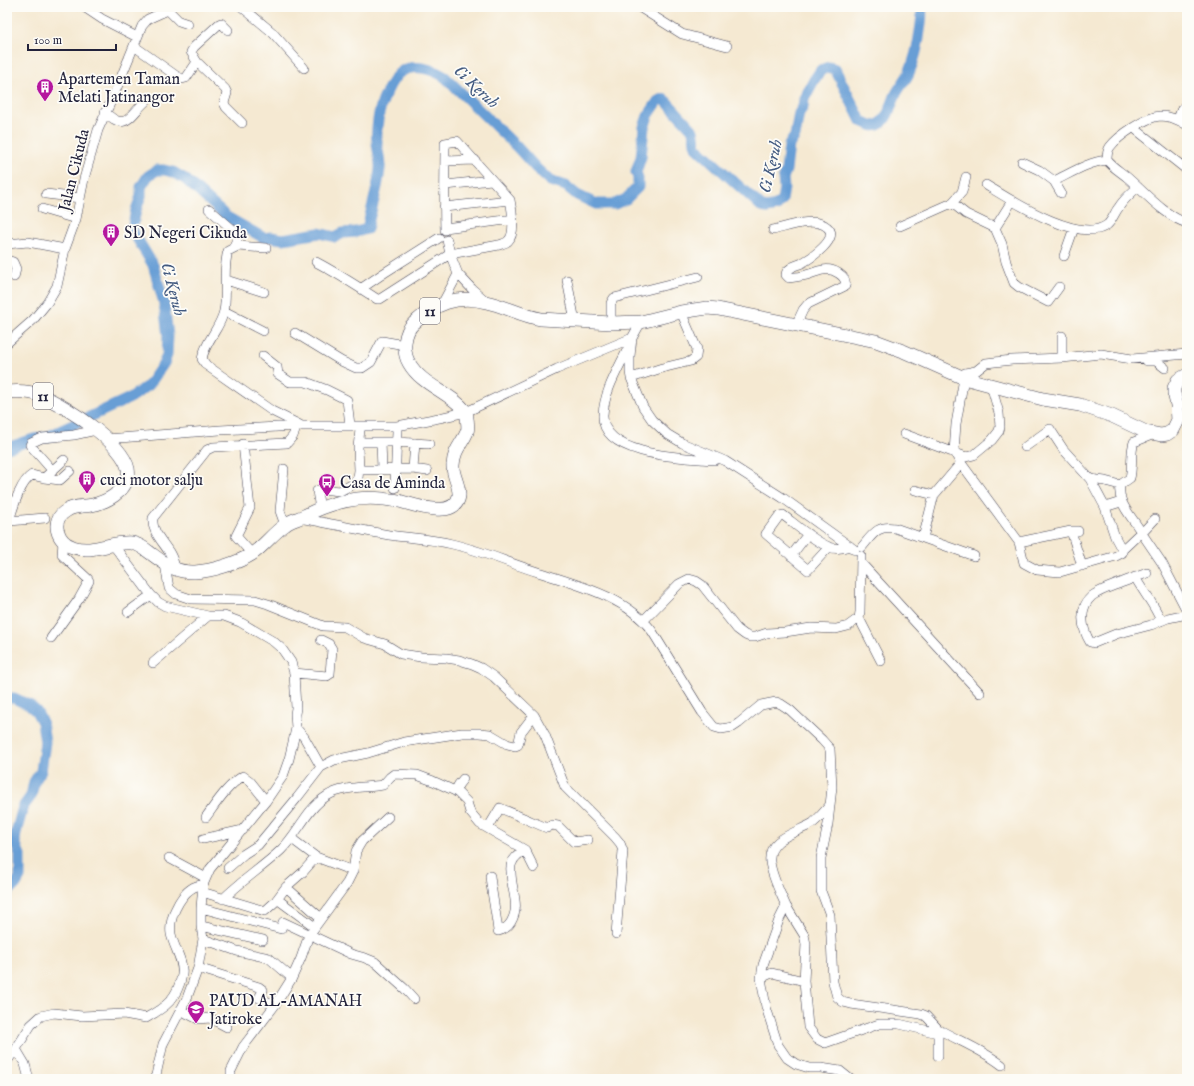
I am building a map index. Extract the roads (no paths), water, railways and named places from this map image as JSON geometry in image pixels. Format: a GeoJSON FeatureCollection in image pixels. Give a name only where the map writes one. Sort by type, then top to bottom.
{"type":"FeatureCollection","features":[{"type":"Feature","properties":{"kind":"highway","name":"11"},"geometry":{"type":"LineString","coordinates":[[405,346],[410,327],[419,318],[442,304],[458,300],[487,302],[532,318],[611,323],[641,322],[681,312],[707,308],[718,309],[876,341],[909,353],[963,377],[1044,399],[1080,405],[1112,416],[1154,434]]}},
{"type":"Feature","properties":{"kind":"highway"},"geometry":{"type":"LineString","coordinates":[[63,542],[72,547],[84,550],[129,543],[137,544],[171,567],[193,572],[214,570],[252,554],[285,525],[297,518],[352,499],[370,498],[397,501],[437,509],[448,509],[452,507],[457,501],[459,495],[453,466],[456,450],[467,431],[466,412],[456,402],[415,372],[407,358],[405,346]]}},
{"type":"Feature","properties":{"kind":"highway"},"geometry":{"type":"LineString","coordinates":[[1154,434],[1167,434],[1182,416],[1177,405],[1174,388],[1178,380],[1187,375]]}},
{"type":"Feature","properties":{"kind":"highway","name":"11"},"geometry":{"type":"LineString","coordinates":[[7,392],[28,392],[42,396],[75,413],[107,439],[120,452],[128,466],[128,477],[122,489],[112,497],[90,506],[75,506],[60,515],[57,520],[57,532],[63,542]]}},
{"type":"Feature","properties":{"kind":"street"},"geometry":{"type":"LineString","coordinates":[[84,7],[136,42],[175,75],[182,79],[186,78],[197,62]]}},
{"type":"Feature","properties":{"kind":"street"},"geometry":{"type":"LineString","coordinates":[[242,7],[272,32],[304,68]]}},
{"type":"Feature","properties":{"kind":"street"},"geometry":{"type":"LineString","coordinates":[[639,7],[682,34],[727,46]]}},
{"type":"Feature","properties":{"kind":"street"},"geometry":{"type":"LineString","coordinates":[[169,9],[179,21],[188,24]]}},
{"type":"Feature","properties":{"kind":"street","name":"Jalan Cikuda"},"geometry":{"type":"LineString","coordinates":[[7,343],[33,320],[55,291],[76,219],[84,179],[98,130],[105,112],[113,97],[142,26],[148,19],[169,9]]}},
{"type":"Feature","properties":{"kind":"street"},"geometry":{"type":"LineString","coordinates":[[228,30],[221,23],[219,24],[194,47],[191,54],[197,62],[225,89],[227,93],[224,103],[242,123]]}},
{"type":"Feature","properties":{"kind":"street"},"geometry":{"type":"LineString","coordinates":[[105,112],[113,120],[124,122],[128,120],[146,101]]}},
{"type":"Feature","properties":{"kind":"street"},"geometry":{"type":"LineString","coordinates":[[1183,123],[1179,114],[1187,105]]}},
{"type":"Feature","properties":{"kind":"street"},"geometry":{"type":"LineString","coordinates":[[1107,160],[1110,147],[1134,128],[1146,121],[1159,116],[1170,117],[1183,123]]}},
{"type":"Feature","properties":{"kind":"street"},"geometry":{"type":"LineString","coordinates":[[1134,128],[1187,170]]}},
{"type":"Feature","properties":{"kind":"street"},"geometry":{"type":"LineString","coordinates":[[316,262],[346,281],[362,288],[377,299],[380,299],[450,254],[499,245],[507,242],[510,239],[513,219],[510,200],[457,141],[445,143],[446,185],[444,234],[450,254],[458,274],[487,302]]}},
{"type":"Feature","properties":{"kind":"street"},"geometry":{"type":"LineString","coordinates":[[445,162],[475,160]]}},
{"type":"Feature","properties":{"kind":"street"},"geometry":{"type":"LineString","coordinates":[[1054,181],[1083,166],[1097,161],[1107,160],[1163,208],[1182,222],[1187,223]]}},
{"type":"Feature","properties":{"kind":"street"},"geometry":{"type":"LineString","coordinates":[[1022,162],[1039,170],[1054,181],[1061,193]]}},
{"type":"Feature","properties":{"kind":"street"},"geometry":{"type":"LineString","coordinates":[[900,226],[952,203],[962,192],[966,177]]}},
{"type":"Feature","properties":{"kind":"street"},"geometry":{"type":"LineString","coordinates":[[446,185],[491,180]]}},
{"type":"Feature","properties":{"kind":"street"},"geometry":{"type":"LineString","coordinates":[[986,184],[1012,201],[1044,218],[1085,230],[1108,225],[1111,222],[1117,208],[1138,187]]}},
{"type":"Feature","properties":{"kind":"street"},"geometry":{"type":"LineString","coordinates":[[46,194],[80,198]]}},
{"type":"Feature","properties":{"kind":"street"},"geometry":{"type":"LineString","coordinates":[[444,207],[510,200]]}},
{"type":"Feature","properties":{"kind":"street"},"geometry":{"type":"LineString","coordinates":[[995,228],[1012,201]]}},
{"type":"Feature","properties":{"kind":"street"},"geometry":{"type":"LineString","coordinates":[[952,203],[966,214],[995,228],[1002,244],[1006,262],[1014,283],[1019,287],[1048,302],[1059,287]]}},
{"type":"Feature","properties":{"kind":"street"},"geometry":{"type":"LineString","coordinates":[[42,209],[76,219]]}},
{"type":"Feature","properties":{"kind":"street"},"geometry":{"type":"LineString","coordinates":[[209,209],[239,235],[233,248]]}},
{"type":"Feature","properties":{"kind":"street"},"geometry":{"type":"LineString","coordinates":[[362,288],[444,234],[513,219]]}},
{"type":"Feature","properties":{"kind":"street"},"geometry":{"type":"LineString","coordinates":[[773,230],[811,221],[821,223],[827,227],[830,230],[830,234],[827,243],[822,250],[801,264],[792,266],[787,271],[786,275],[789,278],[801,277],[824,269],[834,271],[843,276],[846,280],[845,286],[808,304],[803,310],[796,325]]}},
{"type":"Feature","properties":{"kind":"street"},"geometry":{"type":"LineString","coordinates":[[1064,256],[1074,228]]}},
{"type":"Feature","properties":{"kind":"street"},"geometry":{"type":"LineString","coordinates":[[7,244],[28,242],[66,250]]}},
{"type":"Feature","properties":{"kind":"street"},"geometry":{"type":"LineString","coordinates":[[266,248],[238,246],[228,251],[225,259],[226,296],[224,311],[218,329],[203,353],[202,359],[206,365],[272,412],[300,426]]}},
{"type":"Feature","properties":{"kind":"street"},"geometry":{"type":"LineString","coordinates":[[7,260],[14,262],[14,277]]}},
{"type":"Feature","properties":{"kind":"street"},"geometry":{"type":"LineString","coordinates":[[442,304],[458,274]]}},
{"type":"Feature","properties":{"kind":"street"},"geometry":{"type":"LineString","coordinates":[[611,323],[611,303],[614,298],[698,278]]}},
{"type":"Feature","properties":{"kind":"street"},"geometry":{"type":"LineString","coordinates":[[226,280],[264,292]]}},
{"type":"Feature","properties":{"kind":"street"},"geometry":{"type":"LineString","coordinates":[[567,280],[575,321]]}},
{"type":"Feature","properties":{"kind":"street"},"geometry":{"type":"LineString","coordinates":[[224,311],[263,331]]}},
{"type":"Feature","properties":{"kind":"street"},"geometry":{"type":"LineString","coordinates":[[631,378],[691,360],[696,357],[697,349],[681,312]]}},
{"type":"Feature","properties":{"kind":"street"},"geometry":{"type":"LineString","coordinates":[[641,322],[632,338],[606,398],[603,417],[605,426],[610,434],[623,445],[649,454],[725,461]]}},
{"type":"Feature","properties":{"kind":"street"},"geometry":{"type":"LineString","coordinates":[[295,333],[341,361],[356,368],[362,368],[371,362],[382,341],[405,346]]}},
{"type":"Feature","properties":{"kind":"street"},"geometry":{"type":"LineString","coordinates":[[1062,336],[1062,358]]}},
{"type":"Feature","properties":{"kind":"street"},"geometry":{"type":"LineString","coordinates":[[107,439],[220,430],[300,426],[398,426],[466,412],[557,369],[632,338]]}},
{"type":"Feature","properties":{"kind":"street"},"geometry":{"type":"LineString","coordinates":[[632,338],[630,356],[631,378],[643,407],[652,420],[668,434],[682,443],[725,461],[783,498],[858,552],[980,693]]}},
{"type":"Feature","properties":{"kind":"street"},"geometry":{"type":"LineString","coordinates":[[1155,519],[1122,550],[1122,553],[1116,556],[1060,572],[1038,570],[1024,563],[1019,542],[954,452],[956,424],[964,373],[976,371],[986,363],[1101,354],[1136,360],[1156,361],[1166,368]]}},
{"type":"Feature","properties":{"kind":"street"},"geometry":{"type":"LineString","coordinates":[[1132,359],[1187,354]]}},
{"type":"Feature","properties":{"kind":"street"},"geometry":{"type":"LineString","coordinates":[[263,356],[277,367],[278,374],[290,382],[306,382],[347,400],[350,425]]}},
{"type":"Feature","properties":{"kind":"street"},"geometry":{"type":"LineString","coordinates":[[904,434],[966,457],[970,457],[992,440],[999,431],[999,413],[991,385]]}},
{"type":"Feature","properties":{"kind":"street"},"geometry":{"type":"LineString","coordinates":[[300,426],[287,443],[243,444],[213,447],[207,450],[153,518],[155,530],[170,554],[171,567],[169,588],[176,594],[191,598],[255,600],[286,610],[323,626],[345,627],[364,638],[385,644],[401,654],[458,660],[481,668],[494,677],[534,715],[545,735],[565,787],[615,837],[620,844],[623,851],[616,934]]}},
{"type":"Feature","properties":{"kind":"street"},"geometry":{"type":"LineString","coordinates":[[52,470],[30,445],[30,443],[42,438],[74,435],[95,429]]}},
{"type":"Feature","properties":{"kind":"street"},"geometry":{"type":"LineString","coordinates":[[1025,447],[1050,429],[1066,453],[1090,479],[1105,507],[1122,550]]}},
{"type":"Feature","properties":{"kind":"street"},"geometry":{"type":"LineString","coordinates":[[320,509],[317,491],[321,489],[340,491],[353,484],[358,478],[358,447],[360,430]]}},
{"type":"Feature","properties":{"kind":"street"},"geometry":{"type":"LineString","coordinates":[[395,488],[397,469],[397,430]]}},
{"type":"Feature","properties":{"kind":"street"},"geometry":{"type":"LineString","coordinates":[[1147,573],[1099,592],[1089,599],[1084,607],[1083,614],[1084,629],[1089,641],[1094,643],[1116,634],[1151,625],[1187,613],[1162,563],[1121,502],[1119,492],[1120,485],[1130,478],[1132,468],[1132,449],[1134,442],[1154,434]]}},
{"type":"Feature","properties":{"kind":"street"},"geometry":{"type":"LineString","coordinates":[[359,442],[430,444]]}},
{"type":"Feature","properties":{"kind":"street"},"geometry":{"type":"LineString","coordinates":[[381,442],[382,470]]}},
{"type":"Feature","properties":{"kind":"street"},"geometry":{"type":"LineString","coordinates":[[413,469],[415,443]]}},
{"type":"Feature","properties":{"kind":"street"},"geometry":{"type":"LineString","coordinates":[[243,444],[250,508],[236,536],[252,554]]}},
{"type":"Feature","properties":{"kind":"street"},"geometry":{"type":"LineString","coordinates":[[44,478],[64,460]]}},
{"type":"Feature","properties":{"kind":"street"},"geometry":{"type":"LineString","coordinates":[[924,538],[934,495],[961,463]]}},
{"type":"Feature","properties":{"kind":"street"},"geometry":{"type":"LineString","coordinates":[[284,469],[280,512],[285,525]]}},
{"type":"Feature","properties":{"kind":"street"},"geometry":{"type":"LineString","coordinates":[[359,470],[413,469],[427,472]]}},
{"type":"Feature","properties":{"kind":"street"},"geometry":{"type":"LineString","coordinates":[[45,518],[9,521],[17,497],[26,480],[32,475],[60,480],[70,472]]}},
{"type":"Feature","properties":{"kind":"street"},"geometry":{"type":"LineString","coordinates":[[1090,479],[1120,485]]}},
{"type":"Feature","properties":{"kind":"street"},"geometry":{"type":"LineString","coordinates":[[915,490],[934,495]]}},
{"type":"Feature","properties":{"kind":"street"},"geometry":{"type":"LineString","coordinates":[[1105,507],[1121,502]]}},
{"type":"Feature","properties":{"kind":"street"},"geometry":{"type":"LineString","coordinates":[[829,547],[808,570],[768,536],[767,532],[779,516],[782,515],[829,547],[858,552]]}},
{"type":"Feature","properties":{"kind":"street"},"geometry":{"type":"LineString","coordinates":[[297,518],[360,531],[438,541],[477,550],[606,595],[644,620],[702,712],[714,727],[721,729],[733,727],[762,705],[776,702],[790,710],[830,749],[832,788],[821,858],[820,891],[830,915],[833,982],[837,998],[843,1002],[852,1004],[926,1016],[938,1031],[938,1056]]}},
{"type":"Feature","properties":{"kind":"street"},"geometry":{"type":"LineString","coordinates":[[881,661],[859,618],[861,596],[858,552],[871,536],[883,527],[896,528],[974,556]]}},
{"type":"Feature","properties":{"kind":"street"},"geometry":{"type":"LineString","coordinates":[[1019,542],[1075,531],[1082,566]]}},
{"type":"Feature","properties":{"kind":"street"},"geometry":{"type":"LineString","coordinates":[[791,556],[808,534]]}},
{"type":"Feature","properties":{"kind":"street"},"geometry":{"type":"LineString","coordinates":[[51,638],[79,599],[89,582],[88,579],[62,555],[63,542]]}},
{"type":"Feature","properties":{"kind":"street"},"geometry":{"type":"LineString","coordinates":[[114,546],[158,602],[165,606],[208,616],[224,616],[240,622],[274,642],[291,662],[294,673],[296,728],[289,759],[283,776],[266,801],[215,863],[204,885],[201,908],[203,939],[198,968],[180,1010],[163,1044],[156,1078]]}},
{"type":"Feature","properties":{"kind":"street"},"geometry":{"type":"LineString","coordinates":[[1135,577],[1157,611],[1161,621]]}},
{"type":"Feature","properties":{"kind":"street"},"geometry":{"type":"LineString","coordinates":[[644,620],[679,584],[689,579],[696,580],[702,585],[736,629],[745,636],[755,637],[767,633],[812,628],[836,629],[848,626],[859,618]]}},
{"type":"Feature","properties":{"kind":"street"},"geometry":{"type":"LineString","coordinates":[[128,612],[151,595]]}},
{"type":"Feature","properties":{"kind":"street"},"geometry":{"type":"LineString","coordinates":[[153,663],[208,616]]}},
{"type":"Feature","properties":{"kind":"street"},"geometry":{"type":"LineString","coordinates":[[294,673],[327,676],[330,674],[332,649],[329,644],[321,640]]}},
{"type":"Feature","properties":{"kind":"street"},"geometry":{"type":"LineString","coordinates":[[228,868],[244,854],[258,845],[297,798],[320,767],[334,760],[368,753],[404,742],[462,733],[490,734],[507,744],[515,746],[518,745],[521,732],[534,715]]}},
{"type":"Feature","properties":{"kind":"street"},"geometry":{"type":"LineString","coordinates":[[296,728],[304,737],[320,767]]}},
{"type":"Feature","properties":{"kind":"street"},"geometry":{"type":"LineString","coordinates":[[222,899],[281,850],[292,838],[313,808],[327,796],[340,791],[383,785],[394,774],[417,775],[458,793],[467,802],[470,812],[474,818],[483,826],[525,850],[534,868]]}},
{"type":"Feature","properties":{"kind":"street"},"geometry":{"type":"LineString","coordinates":[[206,817],[223,795],[243,776],[250,781],[266,801]]}},
{"type":"Feature","properties":{"kind":"street"},"geometry":{"type":"LineString","coordinates":[[455,792],[463,780]]}},
{"type":"Feature","properties":{"kind":"street"},"geometry":{"type":"LineString","coordinates":[[830,805],[813,822],[781,839],[772,850],[770,862],[786,906],[804,935],[806,944],[804,981],[808,1027],[811,1032],[821,1042],[825,1043],[864,1028],[880,1024],[900,1024],[938,1031],[994,1059],[1002,1065]]}},
{"type":"Feature","properties":{"kind":"street"},"geometry":{"type":"LineString","coordinates":[[488,828],[500,808],[547,828],[552,825],[558,826],[574,842],[588,840]]}},
{"type":"Feature","properties":{"kind":"street"},"geometry":{"type":"LineString","coordinates":[[231,1079],[231,1071],[243,1047],[275,1005],[292,978],[309,935],[347,883],[353,871],[356,851],[362,841],[388,817]]}},
{"type":"Feature","properties":{"kind":"street"},"geometry":{"type":"LineString","coordinates":[[203,839],[243,830]]}},
{"type":"Feature","properties":{"kind":"street"},"geometry":{"type":"LineString","coordinates":[[292,838],[316,857],[353,871]]}},
{"type":"Feature","properties":{"kind":"street"},"geometry":{"type":"LineString","coordinates":[[490,876],[498,931],[509,925],[515,913],[516,904],[511,882],[512,863],[518,854],[525,850]]}},
{"type":"Feature","properties":{"kind":"street"},"geometry":{"type":"LineString","coordinates":[[169,858],[222,899],[266,911],[316,857]]}},
{"type":"Feature","properties":{"kind":"street"},"geometry":{"type":"LineString","coordinates":[[7,1061],[31,1025],[41,1016],[54,1013],[82,1016],[124,1014],[146,1018],[166,1006],[176,993],[182,974],[180,957],[171,934],[175,910],[180,899],[191,889],[199,885],[204,885]]}},
{"type":"Feature","properties":{"kind":"street"},"geometry":{"type":"LineString","coordinates":[[286,888],[322,918]]}},
{"type":"Feature","properties":{"kind":"street"},"geometry":{"type":"LineString","coordinates":[[277,899],[315,927]]}},
{"type":"Feature","properties":{"kind":"street"},"geometry":{"type":"LineString","coordinates":[[786,906],[763,965],[761,978],[766,1007],[778,1045],[788,1058],[796,1064],[809,1068],[840,1070],[850,1079]]}},
{"type":"Feature","properties":{"kind":"street"},"geometry":{"type":"LineString","coordinates":[[201,908],[281,929],[283,922],[351,954],[376,962],[405,988],[414,999]]}},
{"type":"Feature","properties":{"kind":"street"},"geometry":{"type":"LineString","coordinates":[[201,926],[263,940]]}},
{"type":"Feature","properties":{"kind":"street"},"geometry":{"type":"LineString","coordinates":[[203,939],[237,951],[269,958],[292,978]]}},
{"type":"Feature","properties":{"kind":"street"},"geometry":{"type":"LineString","coordinates":[[198,968],[259,987],[263,990],[259,998],[275,1005]]}},
{"type":"Feature","properties":{"kind":"street"},"geometry":{"type":"LineString","coordinates":[[761,978],[772,973],[804,981]]}},
{"type":"Feature","properties":{"kind":"street"},"geometry":{"type":"LineString","coordinates":[[180,1010],[198,1019],[210,1018],[227,1027]]}},
{"type":"Feature","properties":{"kind":"street"},"geometry":{"type":"LineString","coordinates":[[16,1049],[25,1064],[28,1079]]}},
{"type":"Feature","properties":{"kind":"waterway","name":"Ci Keruh"},"geometry":{"type":"LineString","coordinates":[[7,448],[34,439],[47,437],[130,398],[149,385],[164,363],[167,355],[168,336],[164,303],[153,265],[132,230],[136,210],[141,196],[141,187],[148,176],[157,170],[173,172],[185,179],[227,217],[264,238],[271,237],[283,239],[319,233],[335,237],[343,233],[367,229],[380,169],[377,145],[377,125],[386,93],[394,79],[402,71],[413,68],[424,68],[445,77],[550,181],[566,186],[577,195],[596,204],[615,204],[626,199],[638,187],[636,172],[641,157],[644,127],[648,116],[658,101],[663,99],[692,129],[697,148],[762,207],[767,208],[777,206],[782,200],[784,188],[783,178],[786,170],[789,145],[795,136],[799,113],[803,107],[804,99],[821,70],[829,67],[835,69],[861,121],[873,126],[878,125],[887,116],[896,94],[908,76],[913,63],[920,31],[922,16],[921,7]]}},
{"type":"Feature","properties":{"kind":"waterway","name":"Ci Keruh"},"geometry":{"type":"LineString","coordinates":[[7,698],[14,698],[29,705],[36,711],[42,722],[45,742],[41,771],[34,782],[31,796],[23,807],[16,833],[15,842],[20,855],[20,877],[16,884],[7,893]]}},
{"type":"Feature","properties":{"kind":"place","name":"Apartemen Taman Melati Jatinangor"},"geometry":{"type":"Point","coordinates":[45,102]}},
{"type":"Feature","properties":{"kind":"place","name":"SD Negeri Cikuda"},"geometry":{"type":"Point","coordinates":[111,247]}},
{"type":"Feature","properties":{"kind":"place","name":"cuci motor salju"},"geometry":{"type":"Point","coordinates":[87,494]}},
{"type":"Feature","properties":{"kind":"place","name":"Casa de Aminda"},"geometry":{"type":"Point","coordinates":[327,497]}},
{"type":"Feature","properties":{"kind":"place","name":"PAUD AL-AMANAH Jatiroke"},"geometry":{"type":"Point","coordinates":[196,1024]}}]}
